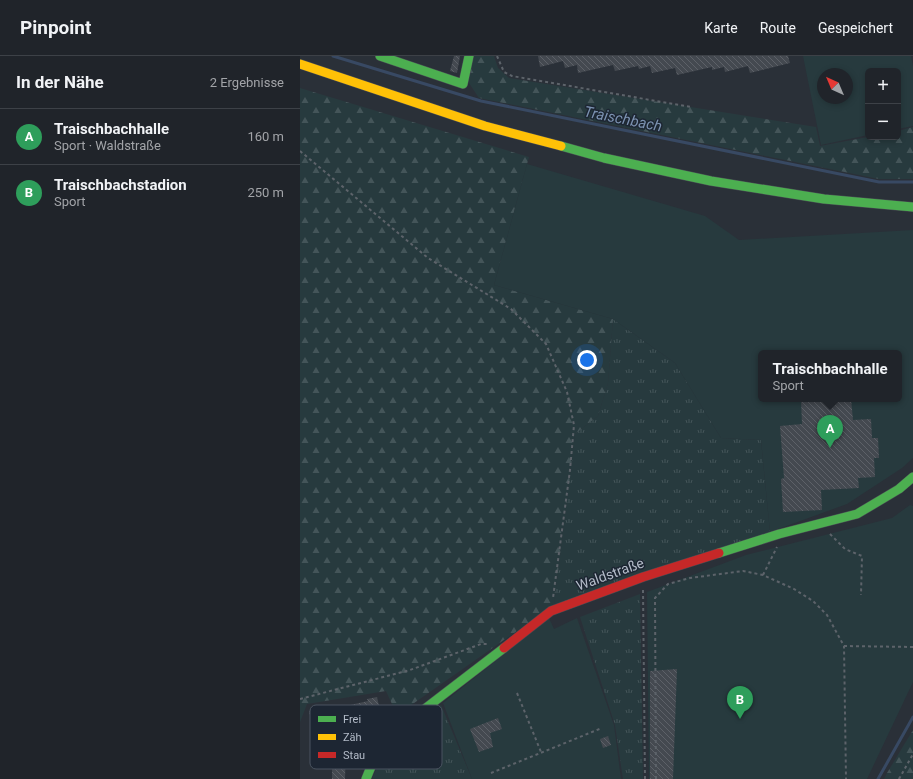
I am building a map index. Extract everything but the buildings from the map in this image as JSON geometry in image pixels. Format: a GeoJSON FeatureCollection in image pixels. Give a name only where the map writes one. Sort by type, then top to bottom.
{"type":"FeatureCollection","features":[{"type":"Feature","properties":{"kind":"street"},"geometry":{"type":"LineString","coordinates":[[380,56],[464,84],[469,56]]}},
{"type":"Feature","properties":{"kind":"street"},"geometry":{"type":"LineString","coordinates":[[300,64],[484,126],[604,158],[711,181],[824,198],[913,207]]}},
{"type":"Feature","properties":{"kind":"street","name":"Waldstraße"},"geometry":{"type":"LineString","coordinates":[[429,705],[551,611],[643,577],[779,534],[856,514],[899,489],[913,477]]}},
{"type":"Feature","properties":{"kind":"street","name":"Waldstraße"},"geometry":{"type":"LineString","coordinates":[[366,779],[370,769]]}},
{"type":"Feature","properties":{"kind":"path"},"geometry":{"type":"LineString","coordinates":[[497,56],[504,72],[512,76],[691,107]]}},
{"type":"Feature","properties":{"kind":"path"},"geometry":{"type":"LineString","coordinates":[[300,151],[428,258],[510,309],[546,344],[567,392],[574,424],[570,470],[551,611]]}},
{"type":"Feature","properties":{"kind":"path"},"geometry":{"type":"LineString","coordinates":[[826,523],[826,530],[845,549],[862,556],[861,595]]}},
{"type":"Feature","properties":{"kind":"path"},"geometry":{"type":"LineString","coordinates":[[763,575],[776,551],[779,534]]}},
{"type":"Feature","properties":{"kind":"path"},"geometry":{"type":"LineString","coordinates":[[656,779],[654,598],[668,584],[690,578],[743,571],[763,575],[794,589],[813,601],[827,615],[844,646],[846,779]]}},
{"type":"Feature","properties":{"kind":"path"},"geometry":{"type":"LineString","coordinates":[[643,577],[645,779]]}},
{"type":"Feature","properties":{"kind":"path"},"geometry":{"type":"LineString","coordinates":[[300,699],[410,670],[481,644],[508,643]]}},
{"type":"Feature","properties":{"kind":"path"},"geometry":{"type":"LineString","coordinates":[[844,646],[913,647]]}},
{"type":"Feature","properties":{"kind":"path"},"geometry":{"type":"LineString","coordinates":[[517,692],[542,752]]}},
{"type":"Feature","properties":{"kind":"path"},"geometry":{"type":"LineString","coordinates":[[491,773],[602,728]]}},
{"type":"Feature","properties":{"kind":"path"},"geometry":{"type":"LineString","coordinates":[[899,779],[913,754]]}},
{"type":"Feature","properties":{"kind":"green space"},"geometry":{"type":"Polygon","coordinates":[[[472,56],[494,56],[498,68],[509,78],[816,127],[820,146],[865,138],[865,140],[901,140],[901,130],[913,127],[913,179],[879,179],[479,98],[467,80],[472,56]]]}},
{"type":"Feature","properties":{"kind":"green space"},"geometry":{"type":"Polygon","coordinates":[[[803,56],[911,56],[913,66],[913,126],[901,128],[901,68],[865,68],[865,136],[821,145],[803,56]]]}},
{"type":"Feature","properties":{"kind":"green space"},"geometry":{"type":"Polygon","coordinates":[[[300,88],[529,157],[494,285],[613,319],[608,383],[598,416],[575,434],[554,605],[411,705],[392,705],[386,691],[307,704],[300,722],[300,88]]]}},
{"type":"Feature","properties":{"kind":"green space"},"geometry":{"type":"Polygon","coordinates":[[[527,164],[705,216],[739,240],[913,230],[913,458],[902,468],[847,504],[770,532],[761,440],[721,438],[675,363],[613,319],[494,285],[527,164]]]}},
{"type":"Feature","properties":{"kind":"green space"},"geometry":{"type":"Polygon","coordinates":[[[613,319],[675,363],[721,438],[761,440],[770,532],[554,605],[575,434],[598,416],[608,383],[613,319]]]}},
{"type":"Feature","properties":{"kind":"green space"},"geometry":{"type":"Polygon","coordinates":[[[910,505],[913,506],[913,682],[867,779],[649,779],[647,592],[746,555],[892,518],[910,505]]]}},
{"type":"Feature","properties":{"kind":"green space"},"geometry":{"type":"Polygon","coordinates":[[[640,594],[643,779],[623,779],[615,725],[580,617],[640,594]]]}},
{"type":"Feature","properties":{"kind":"green space"},"geometry":{"type":"Polygon","coordinates":[[[549,618],[554,629],[577,618],[614,725],[621,779],[472,779],[443,703],[549,618]]]}},
{"type":"Feature","properties":{"kind":"green space"},"geometry":{"type":"Polygon","coordinates":[[[442,707],[472,779],[372,779],[377,769],[442,769],[442,707]]]}},
{"type":"Feature","properties":{"kind":"green space"},"geometry":{"type":"Polygon","coordinates":[[[913,730],[913,779],[884,779],[887,773],[913,730]]]}},
{"type":"Feature","properties":{"kind":"waterway","name":"Traischbach"},"geometry":{"type":"LineString","coordinates":[[333,56],[481,101],[879,182],[913,182]]}},
{"type":"Feature","properties":{"kind":"waterway","name":"Traischbach"},"geometry":{"type":"LineString","coordinates":[[878,779],[913,717]]}},
{"type":"Feature","properties":{"kind":"traffic: fast"},"geometry":{"type":"LineString","coordinates":[[380,56],[463,84],[469,56]]}},
{"type":"Feature","properties":{"kind":"traffic: fast"},"geometry":{"type":"LineString","coordinates":[[561,146],[604,158],[711,181],[824,199],[913,207]]}},
{"type":"Feature","properties":{"kind":"traffic: fast"},"geometry":{"type":"LineString","coordinates":[[719,553],[779,534],[857,514],[899,489],[913,477]]}},
{"type":"Feature","properties":{"kind":"traffic: fast"},"geometry":{"type":"LineString","coordinates":[[430,705],[504,648]]}},
{"type":"Feature","properties":{"kind":"traffic: fast"},"geometry":{"type":"LineString","coordinates":[[366,779],[370,769]]}},
{"type":"Feature","properties":{"kind":"traffic: slow"},"geometry":{"type":"LineString","coordinates":[[300,64],[485,126],[561,146]]}},
{"type":"Feature","properties":{"kind":"traffic: jam"},"geometry":{"type":"LineString","coordinates":[[504,648],[551,611],[643,577],[719,553]]}},
{"type":"Feature","properties":{"kind":"place","name":"Traischbachhalle"},"geometry":{"type":"Point","coordinates":[830,448]}},
{"type":"Feature","properties":{"kind":"place","name":"Traischbachstadion"},"geometry":{"type":"Point","coordinates":[740,719]}}]}
